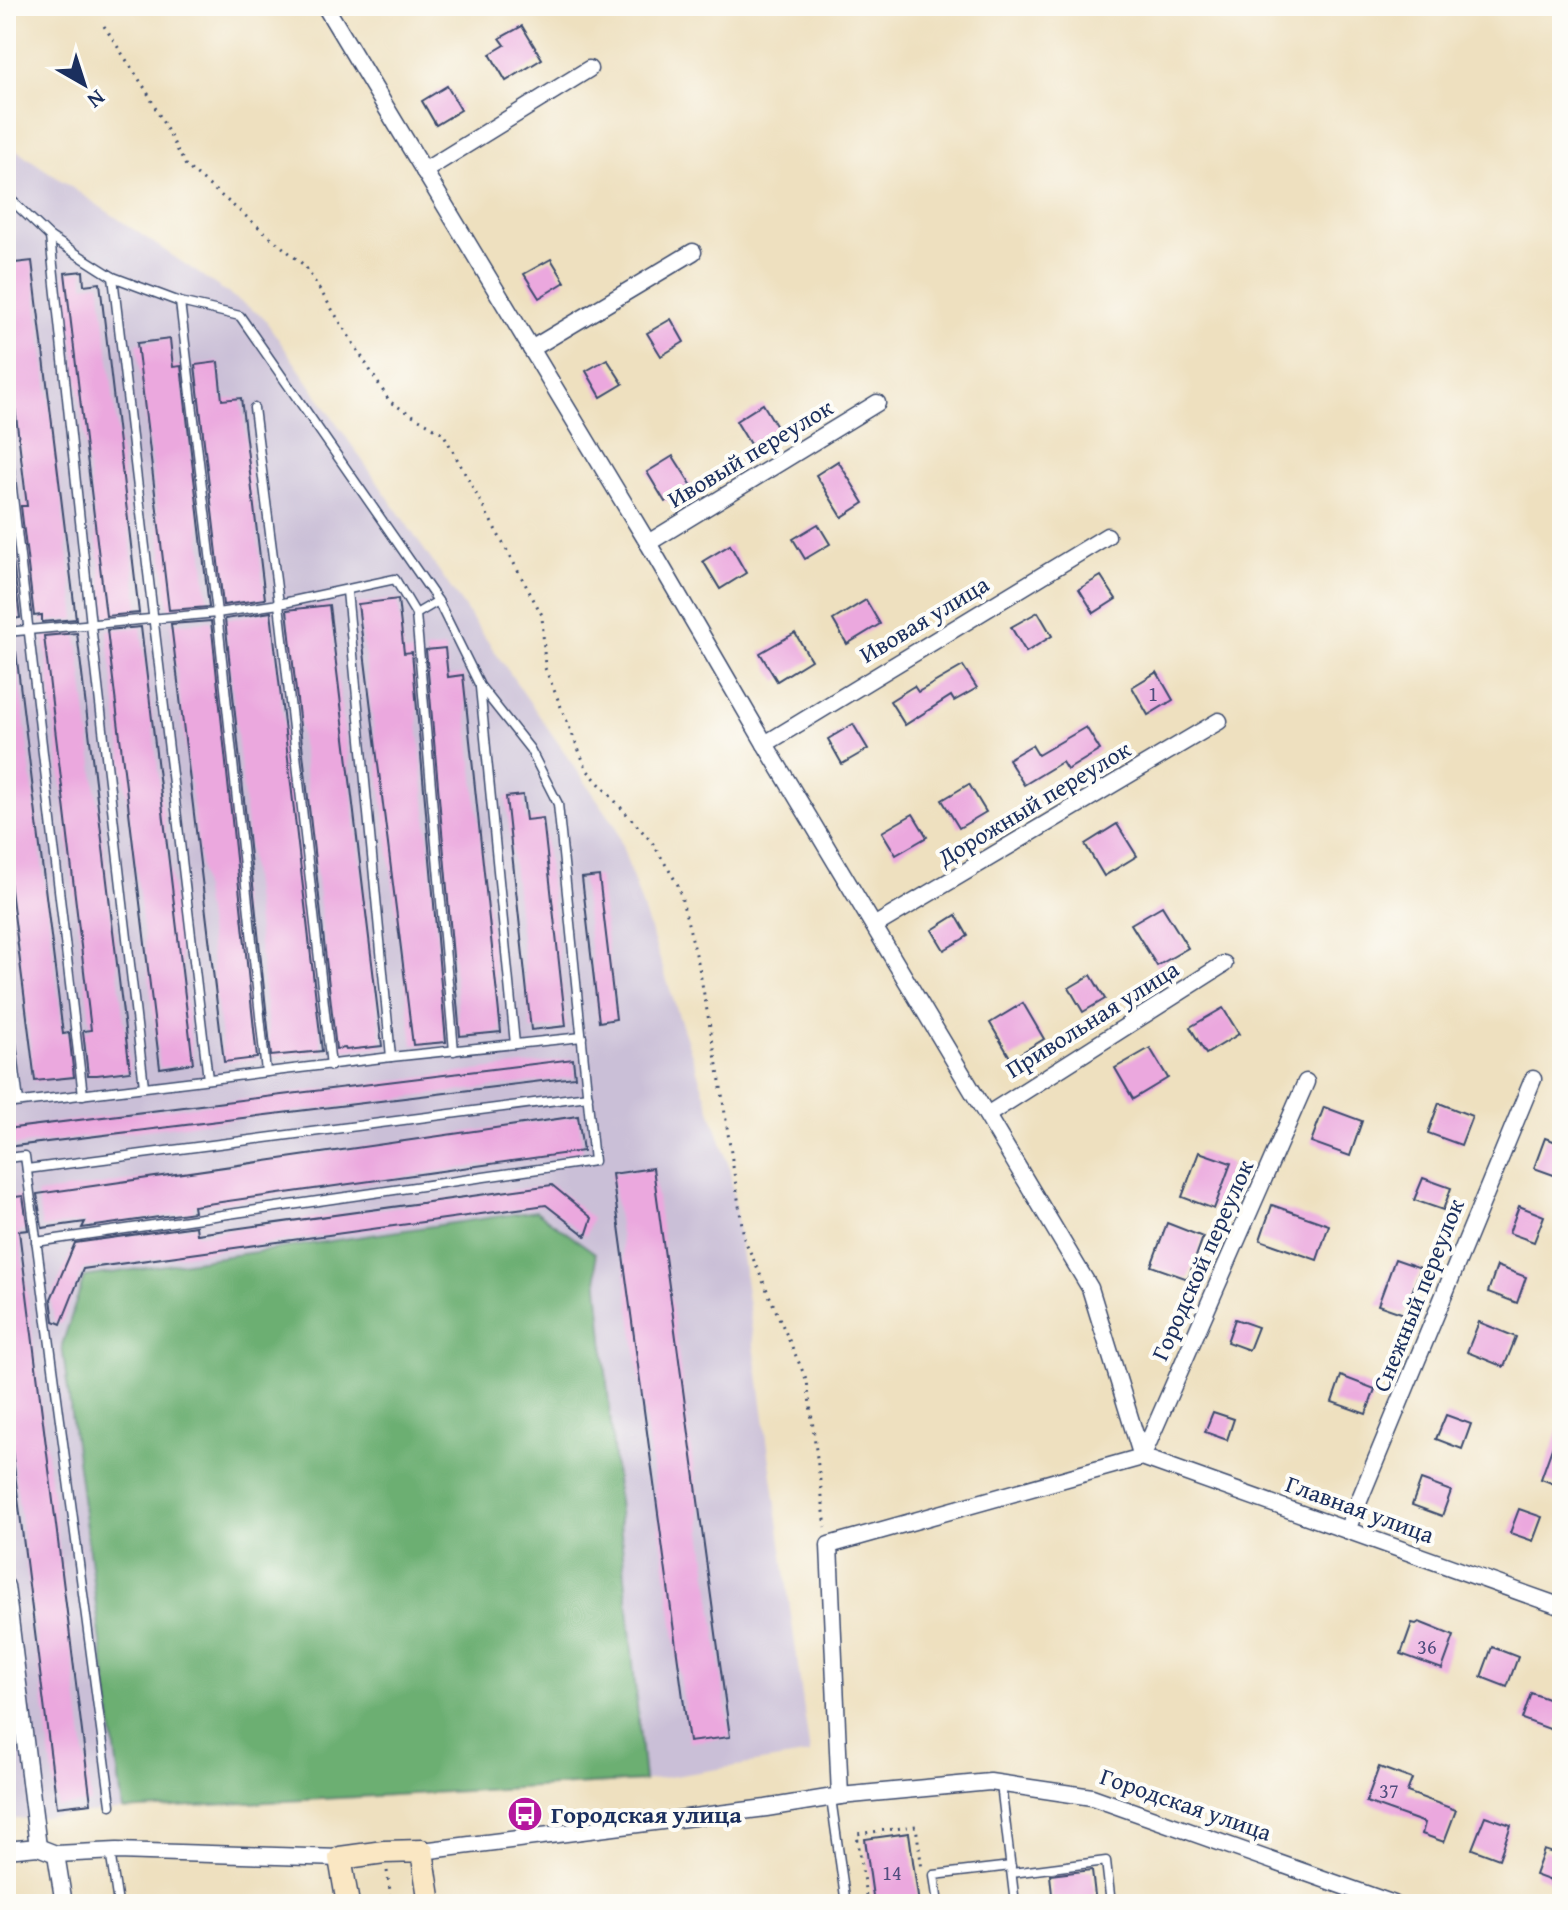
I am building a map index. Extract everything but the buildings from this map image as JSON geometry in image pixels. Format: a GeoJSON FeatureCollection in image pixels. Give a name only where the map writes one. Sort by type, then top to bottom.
{"type":"FeatureCollection","features":[{"type":"Feature","properties":{"kind":"main road","name":"Городская улица"},"geometry":{"type":"LineString","coordinates":[[340,1858],[422,1851]]}},
{"type":"Feature","properties":{"kind":"main road"},"geometry":{"type":"LineString","coordinates":[[422,1851],[430,1904]]}},
{"type":"Feature","properties":{"kind":"main road"},"geometry":{"type":"LineString","coordinates":[[340,1858],[348,1904]]}},
{"type":"Feature","properties":{"kind":"street"},"geometry":{"type":"LineString","coordinates":[[325,6],[1090,1288],[1142,1457],[829,1545],[835,1797]]}},
{"type":"Feature","properties":{"kind":"street"},"geometry":{"type":"LineString","coordinates":[[424,171],[589,69]]}},
{"type":"Feature","properties":{"kind":"street"},"geometry":{"type":"LineString","coordinates":[[531,349],[693,252]]}},
{"type":"Feature","properties":{"kind":"street","name":"Ивовый переулок"},"geometry":{"type":"LineString","coordinates":[[648,543],[877,403]]}},
{"type":"Feature","properties":{"kind":"street","name":"Ивовая улица"},"geometry":{"type":"LineString","coordinates":[[765,744],[1107,536]]}},
{"type":"Feature","properties":{"kind":"street","name":"Дорожный переулок"},"geometry":{"type":"LineString","coordinates":[[874,926],[1219,721]]}},
{"type":"Feature","properties":{"kind":"street","name":"Привольная улица"},"geometry":{"type":"LineString","coordinates":[[987,1115],[1224,964]]}},
{"type":"Feature","properties":{"kind":"street","name":"Снежный переулок"},"geometry":{"type":"LineString","coordinates":[[1347,1530],[1533,1079]]}},
{"type":"Feature","properties":{"kind":"street","name":"Городской переулок"},"geometry":{"type":"LineString","coordinates":[[1142,1457],[1306,1082]]}},
{"type":"Feature","properties":{"kind":"street","name":"Главная улица"},"geometry":{"type":"LineString","coordinates":[[1142,1457],[1561,1603]]}},
{"type":"Feature","properties":{"kind":"street"},"geometry":{"type":"LineString","coordinates":[[6,1586],[38,1847]]}},
{"type":"Feature","properties":{"kind":"street","name":"Городская улица"},"geometry":{"type":"LineString","coordinates":[[422,1851],[835,1797],[990,1782],[1092,1797],[1394,1904]]}},
{"type":"Feature","properties":{"kind":"street"},"geometry":{"type":"LineString","coordinates":[[6,1850],[38,1847],[56,1854],[110,1851],[340,1858]]}},
{"type":"Feature","properties":{"kind":"street"},"geometry":{"type":"LineString","coordinates":[[56,1854],[64,1904]]}},
{"type":"Feature","properties":{"kind":"lane"},"geometry":{"type":"LineString","coordinates":[[6,195],[50,237],[113,277],[180,302],[240,316],[438,601],[480,686],[530,749],[558,804],[594,1161],[36,1242]]}},
{"type":"Feature","properties":{"kind":"lane"},"geometry":{"type":"LineString","coordinates":[[50,237],[144,1086]]}},
{"type":"Feature","properties":{"kind":"lane"},"geometry":{"type":"LineString","coordinates":[[113,277],[208,1079]]}},
{"type":"Feature","properties":{"kind":"lane"},"geometry":{"type":"LineString","coordinates":[[180,302],[266,1072]]}},
{"type":"Feature","properties":{"kind":"lane"},"geometry":{"type":"LineString","coordinates":[[254,408],[331,1066]]}},
{"type":"Feature","properties":{"kind":"lane"},"geometry":{"type":"LineString","coordinates":[[6,437],[83,1095]]}},
{"type":"Feature","properties":{"kind":"lane"},"geometry":{"type":"LineString","coordinates":[[6,632],[217,613],[279,604],[395,579],[416,614],[454,1051]]}},
{"type":"Feature","properties":{"kind":"lane"},"geometry":{"type":"LineString","coordinates":[[347,591],[391,1057]]}},
{"type":"Feature","properties":{"kind":"lane"},"geometry":{"type":"LineString","coordinates":[[416,614],[438,601]]}},
{"type":"Feature","properties":{"kind":"lane"},"geometry":{"type":"LineString","coordinates":[[480,686],[515,1044]]}},
{"type":"Feature","properties":{"kind":"lane"},"geometry":{"type":"LineString","coordinates":[[6,998],[19,1102]]}},
{"type":"Feature","properties":{"kind":"lane"},"geometry":{"type":"LineString","coordinates":[[6,1104],[582,1037]]}},
{"type":"Feature","properties":{"kind":"lane"},"geometry":{"type":"LineString","coordinates":[[27,1169],[588,1096]]}},
{"type":"Feature","properties":{"kind":"lane"},"geometry":{"type":"LineString","coordinates":[[6,1158],[25,1156],[111,1805]]}},
{"type":"Feature","properties":{"kind":"lane"},"geometry":{"type":"LineString","coordinates":[[1001,1784],[1015,1904]]}},
{"type":"Feature","properties":{"kind":"lane"},"geometry":{"type":"LineString","coordinates":[[835,1797],[846,1904]]}},
{"type":"Feature","properties":{"kind":"lane"},"geometry":{"type":"LineString","coordinates":[[110,1851],[118,1904]]}},
{"type":"Feature","properties":{"kind":"lane"},"geometry":{"type":"LineString","coordinates":[[938,1904],[934,1875],[1106,1861],[1111,1904]]}},
{"type":"Feature","properties":{"kind":"path"},"geometry":{"type":"LineString","coordinates":[[867,1904],[857,1834],[916,1826],[923,1876]]}},
{"type":"Feature","properties":{"kind":"path"},"geometry":{"type":"LineString","coordinates":[[384,1852],[392,1904]]}},
{"type":"Feature","properties":{"kind":"shaded area"},"geometry":{"type":"Polygon","coordinates":[[[6,143],[263,317],[615,825],[730,1169],[810,1754],[644,1781],[596,1253],[62,1345],[123,1810],[6,1820],[6,143]]]}},
{"type":"Feature","properties":{"kind":"green space"},"geometry":{"type":"Polygon","coordinates":[[[536,1211],[595,1253],[644,1781],[123,1810],[62,1345],[84,1277],[536,1211]]]}},
{"type":"Feature","properties":{"kind":"place","name":"Городская улица"},"geometry":{"type":"Point","coordinates":[525,1814]}}]}
